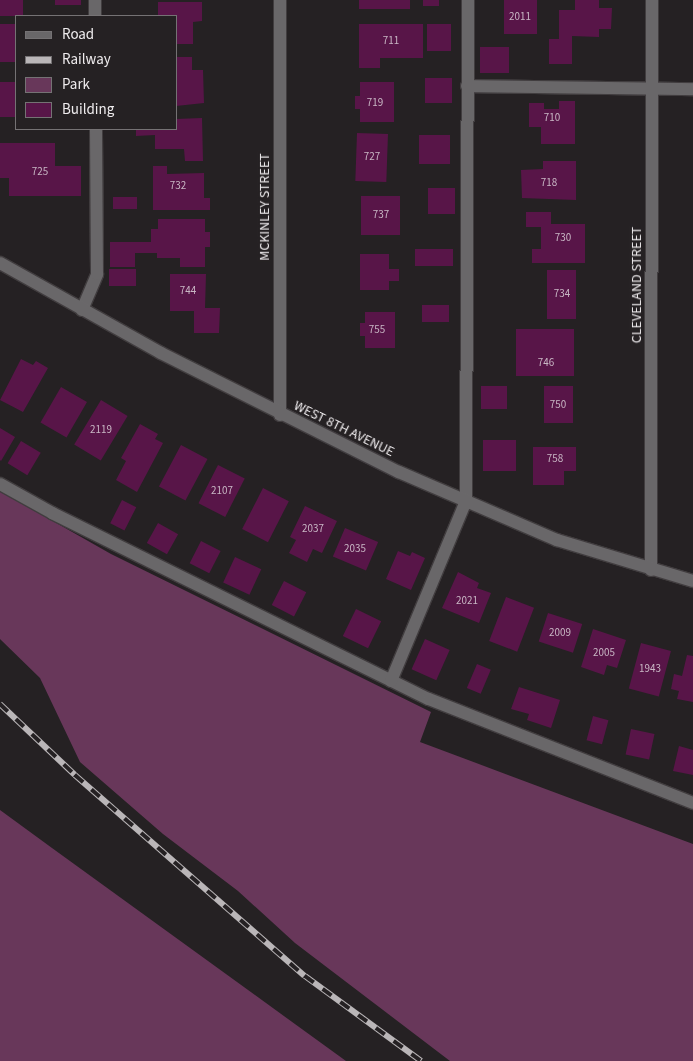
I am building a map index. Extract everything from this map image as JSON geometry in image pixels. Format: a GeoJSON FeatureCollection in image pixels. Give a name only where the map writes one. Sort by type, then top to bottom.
{"type":"FeatureCollection","features":[{"type":"Feature","properties":{"kind":"street"},"geometry":{"type":"LineString","coordinates":[[95,0],[95,15]]}},
{"type":"Feature","properties":{"kind":"street","name":"MCKINLEY STREET"},"geometry":{"type":"LineString","coordinates":[[280,0],[280,415]]}},
{"type":"Feature","properties":{"kind":"street"},"geometry":{"type":"LineString","coordinates":[[391,681],[466,501],[468,0]]}},
{"type":"Feature","properties":{"kind":"street","name":"CLEVELAND STREET"},"geometry":{"type":"LineString","coordinates":[[651,570],[652,0]]}},
{"type":"Feature","properties":{"kind":"street"},"geometry":{"type":"LineString","coordinates":[[467,86],[693,88]]}},
{"type":"Feature","properties":{"kind":"street"},"geometry":{"type":"LineString","coordinates":[[82,310],[97,274],[96,130]]}},
{"type":"Feature","properties":{"kind":"street","name":"WEST 8TH AVENUE"},"geometry":{"type":"LineString","coordinates":[[0,263],[82,310],[280,415],[466,501],[558,540],[651,570],[693,581]]}},
{"type":"Feature","properties":{"kind":"street"},"geometry":{"type":"LineString","coordinates":[[0,484],[52,513],[391,681],[474,718],[693,803]]}},
{"type":"Feature","properties":{"kind":"green space"},"geometry":{"type":"Polygon","coordinates":[[[0,491],[111,554],[431,712],[420,742],[693,844],[693,1061],[450,1061],[295,943],[238,891],[163,834],[80,762],[40,678],[0,639],[0,491]]]}},
{"type":"Feature","properties":{"kind":"green space"},"geometry":{"type":"Polygon","coordinates":[[[0,810],[52,848],[346,1061],[0,1061],[0,810]]]}},
{"type":"Feature","properties":{"kind":"building"},"geometry":{"type":"Polygon","coordinates":[[[0,0],[23,0],[23,15],[0,16],[0,0]]]}},
{"type":"Feature","properties":{"kind":"building"},"geometry":{"type":"Polygon","coordinates":[[[55,0],[81,0],[81,5],[55,5],[55,0]]]}},
{"type":"Feature","properties":{"kind":"building"},"geometry":{"type":"Polygon","coordinates":[[[359,0],[410,0],[410,9],[359,9],[359,0]]]}},
{"type":"Feature","properties":{"kind":"building"},"geometry":{"type":"Polygon","coordinates":[[[423,0],[439,0],[439,6],[423,6],[423,0]]]}},
{"type":"Feature","properties":{"kind":"building"},"geometry":{"type":"Polygon","coordinates":[[[504,0],[537,0],[537,34],[504,34],[504,0]]]}},
{"type":"Feature","properties":{"kind":"building"},"geometry":{"type":"Polygon","coordinates":[[[575,0],[599,0],[599,8],[612,8],[611,29],[599,29],[599,37],[572,36],[572,64],[549,64],[549,39],[559,39],[559,10],[575,10],[575,0]]]}},
{"type":"Feature","properties":{"kind":"building"},"geometry":{"type":"Polygon","coordinates":[[[158,2],[202,2],[202,21],[193,22],[193,44],[178,44],[178,15],[158,15],[158,2]]]}},
{"type":"Feature","properties":{"kind":"building"},"geometry":{"type":"Polygon","coordinates":[[[0,24],[15,24],[15,62],[0,62],[0,24]]]}},
{"type":"Feature","properties":{"kind":"building"},"geometry":{"type":"Polygon","coordinates":[[[359,24],[423,24],[423,58],[380,58],[380,68],[359,68],[359,24]]]}},
{"type":"Feature","properties":{"kind":"building"},"geometry":{"type":"Polygon","coordinates":[[[427,24],[451,24],[451,51],[427,51],[427,24]]]}},
{"type":"Feature","properties":{"kind":"building"},"geometry":{"type":"Polygon","coordinates":[[[480,47],[509,47],[509,73],[480,73],[480,47]]]}},
{"type":"Feature","properties":{"kind":"building"},"geometry":{"type":"Polygon","coordinates":[[[178,57],[192,57],[192,70],[203,70],[204,103],[178,106],[178,57]]]}},
{"type":"Feature","properties":{"kind":"building"},"geometry":{"type":"Polygon","coordinates":[[[425,78],[452,78],[452,103],[425,103],[425,78]]]}},
{"type":"Feature","properties":{"kind":"building"},"geometry":{"type":"Polygon","coordinates":[[[0,82],[15,82],[15,117],[0,117],[0,82]]]}},
{"type":"Feature","properties":{"kind":"building"},"geometry":{"type":"Polygon","coordinates":[[[360,82],[394,82],[394,122],[360,122],[360,109],[355,109],[355,96],[360,96],[360,82]]]}},
{"type":"Feature","properties":{"kind":"building"},"geometry":{"type":"Polygon","coordinates":[[[559,101],[575,101],[575,144],[541,144],[541,127],[529,127],[529,103],[544,103],[544,109],[559,109],[559,101]]]}},
{"type":"Feature","properties":{"kind":"building"},"geometry":{"type":"Polygon","coordinates":[[[202,118],[203,161],[185,161],[184,149],[155,149],[155,135],[136,136],[136,130],[178,130],[178,119],[202,118]]]}},
{"type":"Feature","properties":{"kind":"building"},"geometry":{"type":"Polygon","coordinates":[[[357,133],[388,134],[386,182],[355,181],[357,133]]]}},
{"type":"Feature","properties":{"kind":"building"},"geometry":{"type":"Polygon","coordinates":[[[419,135],[450,135],[450,164],[419,164],[419,135]]]}},
{"type":"Feature","properties":{"kind":"building"},"geometry":{"type":"Polygon","coordinates":[[[0,143],[55,143],[55,166],[81,166],[81,196],[9,196],[9,178],[0,178],[0,143]]]}},
{"type":"Feature","properties":{"kind":"building"},"geometry":{"type":"Polygon","coordinates":[[[543,161],[576,161],[576,200],[522,198],[521,170],[543,169],[543,161]]]}},
{"type":"Feature","properties":{"kind":"building"},"geometry":{"type":"Polygon","coordinates":[[[153,166],[167,166],[167,174],[204,173],[204,198],[210,198],[210,210],[153,210],[153,166]]]}},
{"type":"Feature","properties":{"kind":"building"},"geometry":{"type":"Polygon","coordinates":[[[428,188],[455,188],[455,214],[428,214],[428,188]]]}},
{"type":"Feature","properties":{"kind":"building"},"geometry":{"type":"Polygon","coordinates":[[[361,196],[400,196],[400,235],[361,235],[361,196]]]}},
{"type":"Feature","properties":{"kind":"building"},"geometry":{"type":"Polygon","coordinates":[[[113,197],[137,197],[137,209],[113,209],[113,197]]]}},
{"type":"Feature","properties":{"kind":"building"},"geometry":{"type":"Polygon","coordinates":[[[526,212],[551,212],[551,224],[585,224],[585,263],[532,263],[532,249],[541,249],[541,227],[526,227],[526,212]]]}},
{"type":"Feature","properties":{"kind":"building"},"geometry":{"type":"Polygon","coordinates":[[[158,219],[205,219],[205,232],[210,232],[210,247],[205,247],[205,267],[180,267],[180,258],[157,258],[157,253],[135,253],[135,267],[110,267],[110,242],[151,242],[151,229],[158,229],[158,219]]]}},
{"type":"Feature","properties":{"kind":"building"},"geometry":{"type":"Polygon","coordinates":[[[415,249],[453,249],[453,266],[415,266],[415,249]]]}},
{"type":"Feature","properties":{"kind":"building"},"geometry":{"type":"Polygon","coordinates":[[[360,254],[389,254],[389,269],[399,269],[399,281],[389,281],[389,290],[360,290],[360,254]]]}},
{"type":"Feature","properties":{"kind":"building"},"geometry":{"type":"Polygon","coordinates":[[[109,269],[136,269],[136,286],[109,286],[109,269]]]}},
{"type":"Feature","properties":{"kind":"building"},"geometry":{"type":"Polygon","coordinates":[[[547,270],[576,270],[576,319],[547,319],[547,270]]]}},
{"type":"Feature","properties":{"kind":"building"},"geometry":{"type":"Polygon","coordinates":[[[170,274],[206,274],[205,308],[220,308],[219,333],[194,333],[194,311],[170,311],[170,274]]]}},
{"type":"Feature","properties":{"kind":"building"},"geometry":{"type":"Polygon","coordinates":[[[422,305],[449,305],[449,322],[422,322],[422,305]]]}},
{"type":"Feature","properties":{"kind":"building"},"geometry":{"type":"Polygon","coordinates":[[[365,312],[395,312],[395,348],[365,348],[365,336],[360,336],[360,323],[365,323],[365,312]]]}},
{"type":"Feature","properties":{"kind":"building"},"geometry":{"type":"Polygon","coordinates":[[[516,329],[574,329],[574,376],[516,376],[516,329]]]}},
{"type":"Feature","properties":{"kind":"building"},"geometry":{"type":"Polygon","coordinates":[[[21,359],[33,365],[36,361],[48,368],[23,412],[0,400],[21,359]]]}},
{"type":"Feature","properties":{"kind":"building"},"geometry":{"type":"Polygon","coordinates":[[[481,386],[507,386],[507,409],[481,409],[481,386]]]}},
{"type":"Feature","properties":{"kind":"building"},"geometry":{"type":"Polygon","coordinates":[[[544,386],[573,386],[573,423],[544,423],[544,386]]]}},
{"type":"Feature","properties":{"kind":"building"},"geometry":{"type":"Polygon","coordinates":[[[61,387],[87,402],[66,438],[40,423],[61,387]]]}},
{"type":"Feature","properties":{"kind":"building"},"geometry":{"type":"Polygon","coordinates":[[[101,400],[128,416],[101,461],[74,445],[101,400]]]}},
{"type":"Feature","properties":{"kind":"building"},"geometry":{"type":"Polygon","coordinates":[[[140,424],[158,434],[155,439],[163,443],[137,492],[116,480],[126,461],[121,458],[140,424]]]}},
{"type":"Feature","properties":{"kind":"building"},"geometry":{"type":"Polygon","coordinates":[[[0,428],[15,437],[1,461],[0,460],[0,428]]]}},
{"type":"Feature","properties":{"kind":"building"},"geometry":{"type":"Polygon","coordinates":[[[483,440],[516,440],[516,471],[483,471],[483,440]]]}},
{"type":"Feature","properties":{"kind":"building"},"geometry":{"type":"Polygon","coordinates":[[[21,441],[41,453],[27,475],[8,463],[21,441]]]}},
{"type":"Feature","properties":{"kind":"building"},"geometry":{"type":"Polygon","coordinates":[[[181,445],[207,459],[185,501],[159,486],[181,445]]]}},
{"type":"Feature","properties":{"kind":"building"},"geometry":{"type":"Polygon","coordinates":[[[533,447],[576,447],[576,471],[564,471],[564,485],[533,485],[533,447]]]}},
{"type":"Feature","properties":{"kind":"building"},"geometry":{"type":"Polygon","coordinates":[[[218,465],[245,479],[225,517],[198,503],[218,465]]]}},
{"type":"Feature","properties":{"kind":"building"},"geometry":{"type":"Polygon","coordinates":[[[263,488],[289,501],[268,542],[242,529],[263,488]]]}},
{"type":"Feature","properties":{"kind":"building"},"geometry":{"type":"Polygon","coordinates":[[[122,500],[136,507],[124,530],[110,523],[122,500]]]}},
{"type":"Feature","properties":{"kind":"building"},"geometry":{"type":"Polygon","coordinates":[[[305,506],[337,521],[322,553],[313,549],[307,562],[289,553],[296,540],[290,537],[305,506]]]}},
{"type":"Feature","properties":{"kind":"building"},"geometry":{"type":"Polygon","coordinates":[[[158,523],[178,534],[167,554],[147,543],[158,523]]]}},
{"type":"Feature","properties":{"kind":"building"},"geometry":{"type":"Polygon","coordinates":[[[345,528],[378,542],[366,571],[333,557],[345,528]]]}},
{"type":"Feature","properties":{"kind":"building"},"geometry":{"type":"Polygon","coordinates":[[[201,541],[221,551],[209,573],[190,563],[201,541]]]}},
{"type":"Feature","properties":{"kind":"building"},"geometry":{"type":"Polygon","coordinates":[[[398,551],[410,556],[412,552],[425,558],[411,590],[386,579],[398,551]]]}},
{"type":"Feature","properties":{"kind":"building"},"geometry":{"type":"Polygon","coordinates":[[[235,557],[261,569],[249,595],[223,582],[235,557]]]}},
{"type":"Feature","properties":{"kind":"building"},"geometry":{"type":"Polygon","coordinates":[[[458,572],[479,583],[477,588],[491,593],[479,623],[442,608],[458,572]]]}},
{"type":"Feature","properties":{"kind":"building"},"geometry":{"type":"Polygon","coordinates":[[[284,581],[306,592],[294,616],[272,605],[284,581]]]}},
{"type":"Feature","properties":{"kind":"building"},"geometry":{"type":"Polygon","coordinates":[[[506,597],[534,608],[517,652],[489,641],[506,597]]]}},
{"type":"Feature","properties":{"kind":"building"},"geometry":{"type":"Polygon","coordinates":[[[356,609],[381,621],[368,648],[343,636],[356,609]]]}},
{"type":"Feature","properties":{"kind":"building"},"geometry":{"type":"Polygon","coordinates":[[[548,613],[582,624],[573,653],[539,642],[548,613]]]}},
{"type":"Feature","properties":{"kind":"building"},"geometry":{"type":"Polygon","coordinates":[[[593,629],[626,640],[617,668],[607,665],[604,675],[581,667],[593,629]]]}},
{"type":"Feature","properties":{"kind":"building"},"geometry":{"type":"Polygon","coordinates":[[[425,639],[450,650],[436,680],[412,669],[425,639]]]}},
{"type":"Feature","properties":{"kind":"building"},"geometry":{"type":"Polygon","coordinates":[[[641,643],[671,651],[659,696],[629,688],[641,643]]]}},
{"type":"Feature","properties":{"kind":"building"},"geometry":{"type":"Polygon","coordinates":[[[687,655],[693,656],[693,702],[677,699],[679,691],[671,689],[674,674],[682,676],[687,655]]]}},
{"type":"Feature","properties":{"kind":"building"},"geometry":{"type":"Polygon","coordinates":[[[477,664],[491,670],[481,694],[467,688],[477,664]]]}},
{"type":"Feature","properties":{"kind":"building"},"geometry":{"type":"Polygon","coordinates":[[[519,687],[560,700],[551,728],[527,720],[529,714],[511,709],[519,687]]]}},
{"type":"Feature","properties":{"kind":"building"},"geometry":{"type":"Polygon","coordinates":[[[593,716],[608,720],[602,744],[587,740],[593,716]]]}},
{"type":"Feature","properties":{"kind":"building"},"geometry":{"type":"Polygon","coordinates":[[[631,729],[654,734],[649,759],[626,754],[631,729]]]}},
{"type":"Feature","properties":{"kind":"building"},"geometry":{"type":"Polygon","coordinates":[[[679,746],[693,750],[693,775],[673,771],[679,746]]]}},
{"type":"Feature","properties":{"kind":"railway"},"geometry":{"type":"LineString","coordinates":[[0,704],[75,775],[305,976],[421,1061]]}}]}
